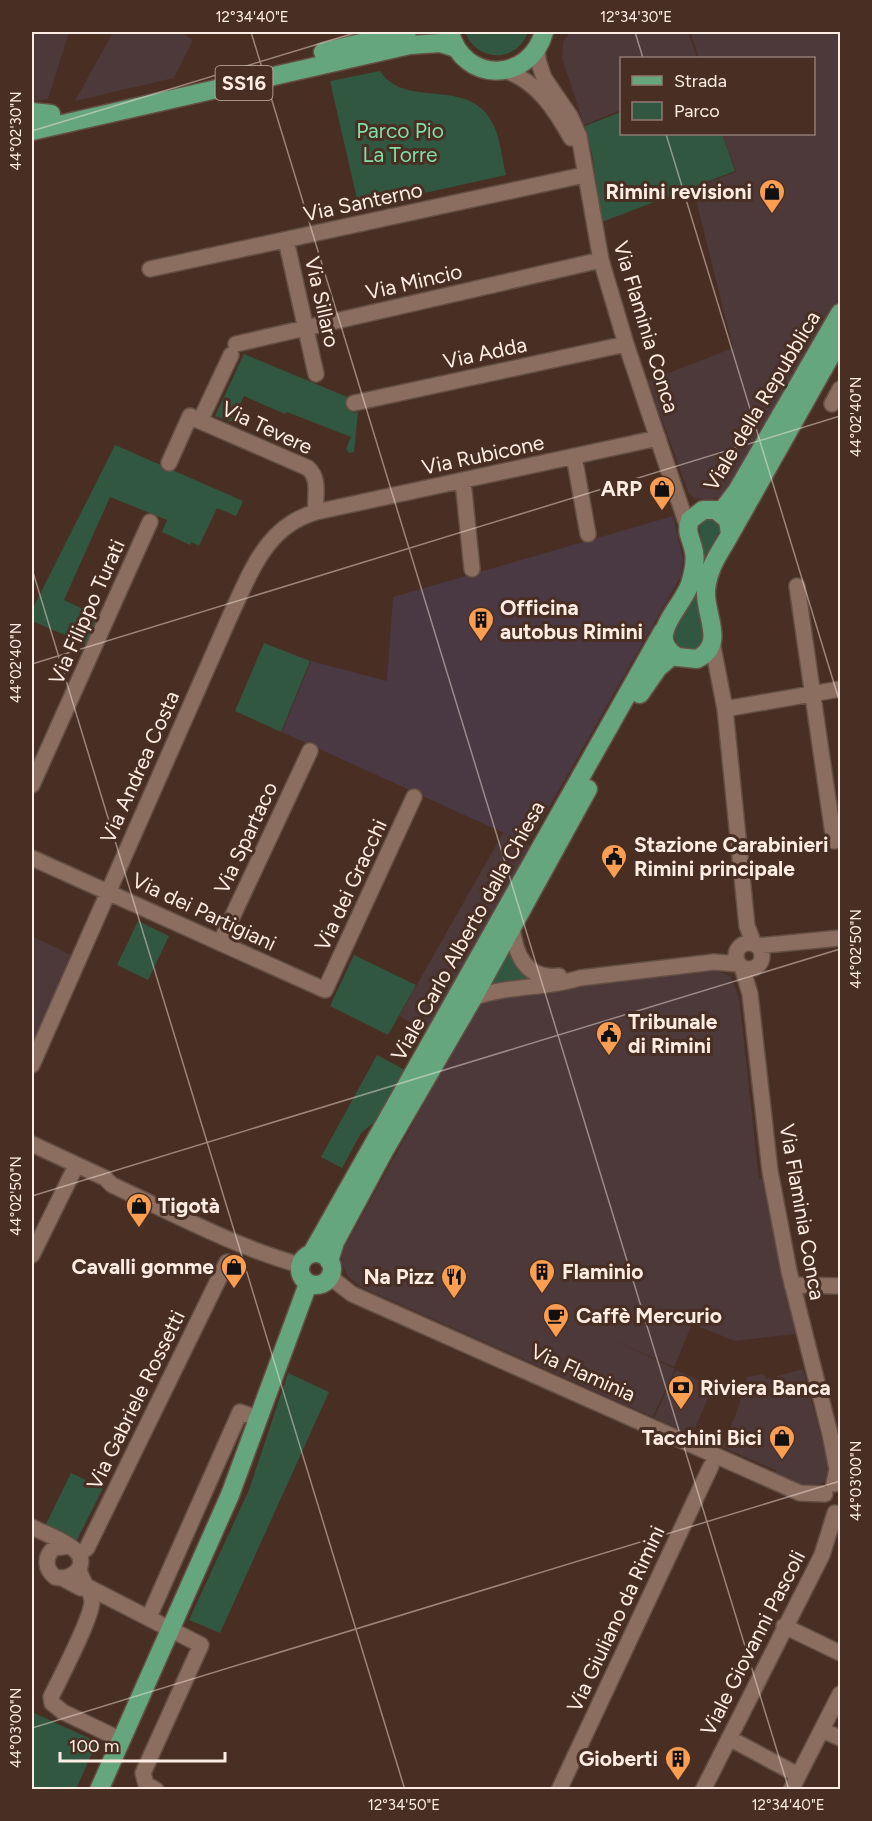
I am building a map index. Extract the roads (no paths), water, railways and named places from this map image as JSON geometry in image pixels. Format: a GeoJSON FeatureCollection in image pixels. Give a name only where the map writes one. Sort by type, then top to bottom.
{"type":"FeatureCollection","features":[{"type":"Feature","properties":{"kind":"main road"},"geometry":{"type":"LineString","coordinates":[[339,48],[386,32]]}},
{"type":"Feature","properties":{"kind":"main road","name":"SS16"},"geometry":{"type":"LineString","coordinates":[[32,118],[407,32]]}},
{"type":"Feature","properties":{"kind":"main road"},"geometry":{"type":"LineString","coordinates":[[504,70],[523,63],[542,36]]}},
{"type":"Feature","properties":{"kind":"main road","name":"SS16"},"geometry":{"type":"LineString","coordinates":[[32,131],[410,45],[453,40],[477,66],[504,70]]}},
{"type":"Feature","properties":{"kind":"main road"},"geometry":{"type":"LineString","coordinates":[[32,112],[51,114]]}},
{"type":"Feature","properties":{"kind":"main road"},"geometry":{"type":"LineString","coordinates":[[32,140],[68,123]]}},
{"type":"Feature","properties":{"kind":"main road","name":"Viale della Repubblica"},"geometry":{"type":"LineString","coordinates":[[688,528],[692,517],[712,511],[737,491],[840,313]]}},
{"type":"Feature","properties":{"kind":"main road","name":"Viale della Repubblica"},"geometry":{"type":"LineString","coordinates":[[712,642],[706,590],[713,561],[840,339]]}},
{"type":"Feature","properties":{"kind":"main road"},"geometry":{"type":"LineString","coordinates":[[712,511],[728,520],[730,534]]}},
{"type":"Feature","properties":{"kind":"main road","name":"Viale Carlo Alberto dalla Chiesa"},"geometry":{"type":"LineString","coordinates":[[161,1625],[197,1565],[231,1490],[257,1418],[322,1276],[335,1242],[512,926],[663,631],[687,591],[694,568],[694,549],[688,528]]}},
{"type":"Feature","properties":{"kind":"main road"},"geometry":{"type":"LineString","coordinates":[[663,631],[665,645],[673,655],[684,660],[697,659],[706,653],[712,642]]}},
{"type":"Feature","properties":{"kind":"main road","name":"Viale Carlo Alberto dalla Chiesa"},"geometry":{"type":"LineString","coordinates":[[306,1259],[614,730],[652,675],[673,655]]}},
{"type":"Feature","properties":{"kind":"main road"},"geometry":{"type":"LineString","coordinates":[[322,1254],[322,1276],[301,1276],[306,1259],[322,1254]]}},
{"type":"Feature","properties":{"kind":"main road"},"geometry":{"type":"LineString","coordinates":[[86,1790],[161,1625]]}},
{"type":"Feature","properties":{"kind":"main road"},"geometry":{"type":"LineString","coordinates":[[99,1790],[161,1625]]}},
{"type":"Feature","properties":{"kind":"street","name":"Via Flaminia Conca"},"geometry":{"type":"LineString","coordinates":[[542,36],[538,60],[544,78],[570,116],[579,136],[584,175],[601,261],[626,344],[688,528]]}},
{"type":"Feature","properties":{"kind":"street","name":"Via Flaminia Conca"},"geometry":{"type":"LineString","coordinates":[[504,70],[528,80],[552,108],[570,138],[584,175]]}},
{"type":"Feature","properties":{"kind":"street","name":"Via Santerno"},"geometry":{"type":"LineString","coordinates":[[150,269],[584,175]]}},
{"type":"Feature","properties":{"kind":"street","name":"Via Sillaro"},"geometry":{"type":"LineString","coordinates":[[286,240],[316,374]]}},
{"type":"Feature","properties":{"kind":"street","name":"Via Mincio"},"geometry":{"type":"LineString","coordinates":[[233,350],[306,328],[601,261]]}},
{"type":"Feature","properties":{"kind":"street","name":"Via Adda"},"geometry":{"type":"LineString","coordinates":[[354,403],[626,344]]}},
{"type":"Feature","properties":{"kind":"street","name":"Via Tevere"},"geometry":{"type":"LineString","coordinates":[[200,421],[233,350]]}},
{"type":"Feature","properties":{"kind":"street"},"geometry":{"type":"LineString","coordinates":[[832,404],[840,389]]}},
{"type":"Feature","properties":{"kind":"street","name":"Via Tevere"},"geometry":{"type":"LineString","coordinates":[[169,463],[190,416],[308,468],[315,474],[317,484],[316,512]]}},
{"type":"Feature","properties":{"kind":"street","name":"Via Rubicone"},"geometry":{"type":"LineString","coordinates":[[316,512],[658,438]]}},
{"type":"Feature","properties":{"kind":"street"},"geometry":{"type":"LineString","coordinates":[[574,456],[588,534]]}},
{"type":"Feature","properties":{"kind":"street"},"geometry":{"type":"LineString","coordinates":[[463,481],[472,569]]}},
{"type":"Feature","properties":{"kind":"street"},"geometry":{"type":"LineString","coordinates":[[675,489],[686,500],[712,511]]}},
{"type":"Feature","properties":{"kind":"street","name":"Via Andrea Costa"},"geometry":{"type":"LineString","coordinates":[[32,1065],[108,890],[259,556],[267,543],[289,524],[316,512]]}},
{"type":"Feature","properties":{"kind":"street","name":"Via Filippo Turati"},"geometry":{"type":"LineString","coordinates":[[32,785],[150,522]]}},
{"type":"Feature","properties":{"kind":"street"},"geometry":{"type":"LineString","coordinates":[[797,586],[834,841]]}},
{"type":"Feature","properties":{"kind":"street","name":"Via Flaminia Conca"},"geometry":{"type":"LineString","coordinates":[[712,642],[725,709],[747,926],[750,994],[770,1171],[792,1285],[833,1417],[830,1434],[837,1469],[833,1487]]}},
{"type":"Feature","properties":{"kind":"street"},"geometry":{"type":"LineString","coordinates":[[697,659],[720,683]]}},
{"type":"Feature","properties":{"kind":"street"},"geometry":{"type":"LineString","coordinates":[[725,709],[840,689]]}},
{"type":"Feature","properties":{"kind":"street","name":"Via Spartaco"},"geometry":{"type":"LineString","coordinates":[[220,944],[310,751]]}},
{"type":"Feature","properties":{"kind":"street","name":"Via dei Gracchi"},"geometry":{"type":"LineString","coordinates":[[325,990],[414,797]]}},
{"type":"Feature","properties":{"kind":"street","name":"Via dei Partigiani"},"geometry":{"type":"LineString","coordinates":[[32,858],[108,890],[220,944],[325,990]]}},
{"type":"Feature","properties":{"kind":"street"},"geometry":{"type":"LineString","coordinates":[[512,926],[514,944],[522,963],[534,973],[549,978],[580,978],[714,962],[788,943],[840,938]]}},
{"type":"Feature","properties":{"kind":"street"},"geometry":{"type":"LineString","coordinates":[[473,998],[487,992],[566,982],[580,978]]}},
{"type":"Feature","properties":{"kind":"street"},"geometry":{"type":"LineString","coordinates":[[32,1144],[105,1178],[112,1185]]}},
{"type":"Feature","properties":{"kind":"street"},"geometry":{"type":"LineString","coordinates":[[32,1153],[102,1184],[112,1185],[270,1257],[306,1259]]}},
{"type":"Feature","properties":{"kind":"street"},"geometry":{"type":"LineString","coordinates":[[32,1255],[73,1172]]}},
{"type":"Feature","properties":{"kind":"street","name":"Via Gabriele Rossetti"},"geometry":{"type":"LineString","coordinates":[[75,1557],[87,1548],[227,1262]]}},
{"type":"Feature","properties":{"kind":"street","name":"Via Flaminia"},"geometry":{"type":"LineString","coordinates":[[322,1276],[352,1294],[800,1493],[833,1487]]}},
{"type":"Feature","properties":{"kind":"street"},"geometry":{"type":"LineString","coordinates":[[792,1285],[840,1286]]}},
{"type":"Feature","properties":{"kind":"street"},"geometry":{"type":"LineString","coordinates":[[161,1625],[175,1558],[240,1412],[257,1418]]}},
{"type":"Feature","properties":{"kind":"street","name":"Via Flaminia Conca"},"geometry":{"type":"LineString","coordinates":[[830,1434],[840,1456]]}},
{"type":"Feature","properties":{"kind":"street","name":"Via Giuliano da Rimini"},"geometry":{"type":"LineString","coordinates":[[559,1790],[711,1466]]}},
{"type":"Feature","properties":{"kind":"street"},"geometry":{"type":"LineString","coordinates":[[210,1480],[231,1490]]}},
{"type":"Feature","properties":{"kind":"street"},"geometry":{"type":"LineString","coordinates":[[833,1487],[826,1506],[838,1513]]}},
{"type":"Feature","properties":{"kind":"street","name":"Viale Giovanni Pascoli"},"geometry":{"type":"LineString","coordinates":[[704,1790],[784,1626],[822,1555],[838,1513]]}},
{"type":"Feature","properties":{"kind":"street"},"geometry":{"type":"LineString","coordinates":[[32,1527],[75,1557],[80,1577],[88,1587],[201,1645],[144,1773],[145,1782],[151,1788]]}},
{"type":"Feature","properties":{"kind":"street"},"geometry":{"type":"LineString","coordinates":[[32,1527],[40,1538],[51,1574],[81,1588],[88,1587]]}},
{"type":"Feature","properties":{"kind":"street"},"geometry":{"type":"LineString","coordinates":[[47,1557],[54,1548],[75,1557]]}},
{"type":"Feature","properties":{"kind":"street"},"geometry":{"type":"LineString","coordinates":[[64,1579],[72,1577],[75,1557]]}},
{"type":"Feature","properties":{"kind":"street"},"geometry":{"type":"LineString","coordinates":[[175,1558],[197,1565]]}},
{"type":"Feature","properties":{"kind":"street"},"geometry":{"type":"LineString","coordinates":[[88,1587],[92,1608],[51,1697],[55,1707],[111,1735]]}},
{"type":"Feature","properties":{"kind":"street"},"geometry":{"type":"LineString","coordinates":[[784,1626],[840,1653]]}},
{"type":"Feature","properties":{"kind":"street"},"geometry":{"type":"LineString","coordinates":[[791,1790],[840,1694]]}},
{"type":"Feature","properties":{"kind":"street"},"geometry":{"type":"LineString","coordinates":[[822,1730],[840,1738]]}},
{"type":"Feature","properties":{"kind":"street"},"geometry":{"type":"LineString","coordinates":[[729,1738],[798,1775]]}},
{"type":"Feature","properties":{"kind":"place","name":"Rimini revisioni"},"geometry":{"type":"Point","coordinates":[772,215]}},
{"type":"Feature","properties":{"kind":"place","name":"ARP"},"geometry":{"type":"Point","coordinates":[662,512]}},
{"type":"Feature","properties":{"kind":"place","name":"Officina autobus Rimini"},"geometry":{"type":"Point","coordinates":[481,643]}},
{"type":"Feature","properties":{"kind":"place","name":"Stazione Carabinieri Rimini principale"},"geometry":{"type":"Point","coordinates":[614,880]}},
{"type":"Feature","properties":{"kind":"place","name":"Tribunale di Rimini"},"geometry":{"type":"Point","coordinates":[609,1057]}},
{"type":"Feature","properties":{"kind":"place","name":"Tigotà"},"geometry":{"type":"Point","coordinates":[139,1229]}},
{"type":"Feature","properties":{"kind":"place","name":"Cavalli gomme"},"geometry":{"type":"Point","coordinates":[234,1290]}},
{"type":"Feature","properties":{"kind":"place","name":"Flaminio"},"geometry":{"type":"Point","coordinates":[542,1295]}},
{"type":"Feature","properties":{"kind":"place","name":"Na Pizz"},"geometry":{"type":"Point","coordinates":[454,1300]}},
{"type":"Feature","properties":{"kind":"place","name":"Caffè Mercurio"},"geometry":{"type":"Point","coordinates":[556,1339]}},
{"type":"Feature","properties":{"kind":"place","name":"Riviera Banca"},"geometry":{"type":"Point","coordinates":[681,1411]}},
{"type":"Feature","properties":{"kind":"place","name":"Tacchini Bici"},"geometry":{"type":"Point","coordinates":[782,1461]}},
{"type":"Feature","properties":{"kind":"place","name":"Gioberti"},"geometry":{"type":"Point","coordinates":[678,1782]}},
{"type":"Feature","properties":{"kind":"park label","name":"Parco Pio La Torre"},"geometry":{"type":"Point","coordinates":[400,143]}}]}
